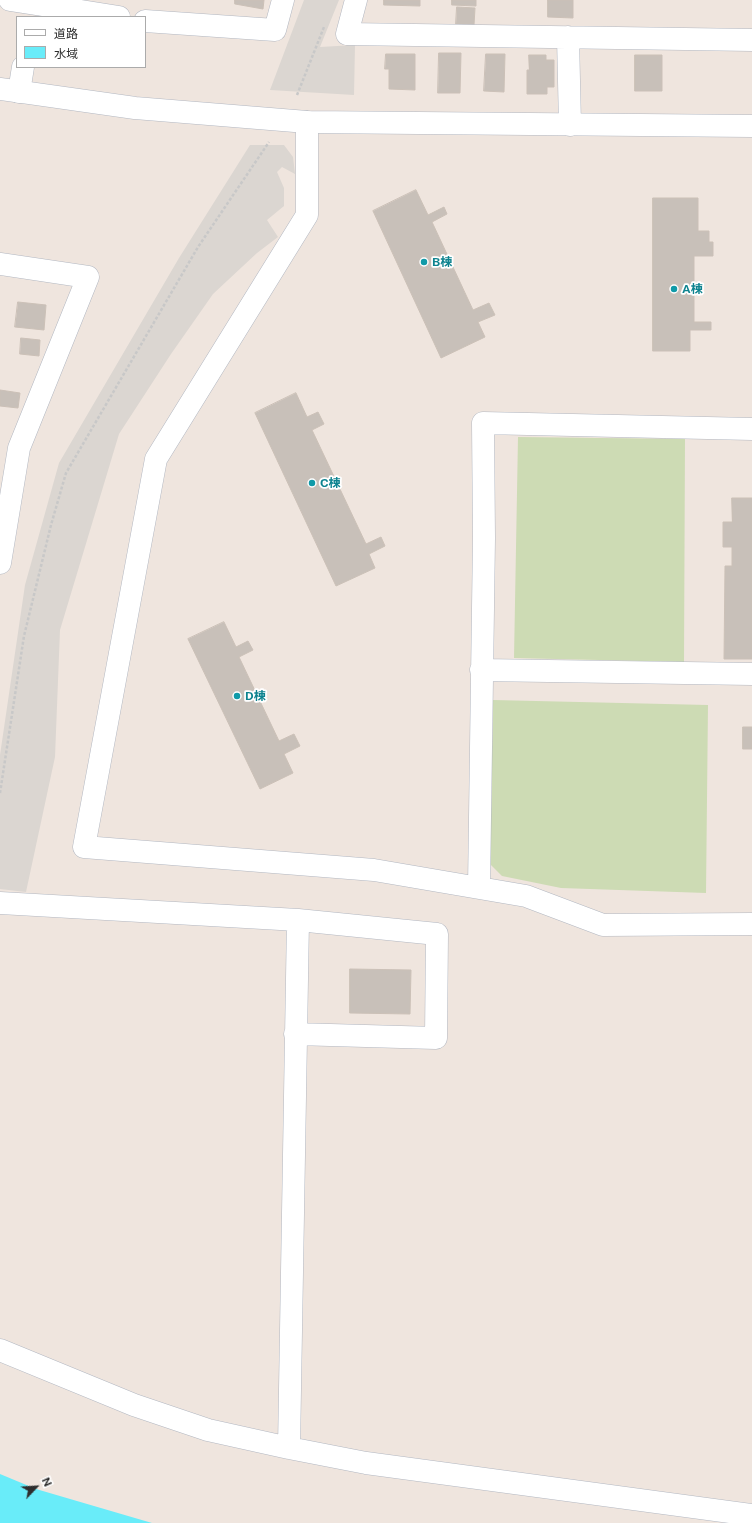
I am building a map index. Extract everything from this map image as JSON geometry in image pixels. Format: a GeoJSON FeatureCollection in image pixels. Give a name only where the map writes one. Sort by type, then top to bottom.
{"type":"FeatureCollection","features":[{"type":"Feature","properties":{"kind":"street"},"geometry":{"type":"LineString","coordinates":[[10,0],[32,11],[104,16]]}},
{"type":"Feature","properties":{"kind":"street"},"geometry":{"type":"LineString","coordinates":[[146,21],[275,30],[283,0]]}},
{"type":"Feature","properties":{"kind":"street"},"geometry":{"type":"LineString","coordinates":[[356,0],[347,34],[568,36],[752,40]]}},
{"type":"Feature","properties":{"kind":"street"},"geometry":{"type":"LineString","coordinates":[[568,36],[570,125]]}},
{"type":"Feature","properties":{"kind":"street"},"geometry":{"type":"LineString","coordinates":[[23,68],[10,90],[135,108],[307,122],[752,126]]}},
{"type":"Feature","properties":{"kind":"street"},"geometry":{"type":"LineString","coordinates":[[307,122],[307,215],[156,459],[84,847],[374,870],[526,896],[603,925],[752,924]]}},
{"type":"Feature","properties":{"kind":"street"},"geometry":{"type":"LineString","coordinates":[[0,264],[88,277],[7,478],[0,564]]}},
{"type":"Feature","properties":{"kind":"street"},"geometry":{"type":"LineString","coordinates":[[479,887],[484,538],[483,424],[752,429]]}},
{"type":"Feature","properties":{"kind":"street"},"geometry":{"type":"LineString","coordinates":[[482,670],[752,674]]}},
{"type":"Feature","properties":{"kind":"street"},"geometry":{"type":"LineString","coordinates":[[0,903],[298,920],[437,934],[436,1038],[295,1034]]}},
{"type":"Feature","properties":{"kind":"street"},"geometry":{"type":"LineString","coordinates":[[288,1448],[298,920]]}},
{"type":"Feature","properties":{"kind":"street"},"geometry":{"type":"LineString","coordinates":[[0,1350],[134,1405],[208,1430],[288,1448],[366,1463],[752,1515]]}},
{"type":"Feature","properties":{"kind":"path"},"geometry":{"type":"LineString","coordinates":[[297,95],[326,21]]}},
{"type":"Feature","properties":{"kind":"path"},"geometry":{"type":"LineString","coordinates":[[0,793],[24,636],[50,525],[66,473],[198,247],[270,141]]}},
{"type":"Feature","properties":{"kind":"green space"},"geometry":{"type":"Polygon","coordinates":[[[518,437],[685,439],[684,662],[514,658],[518,437]]]}},
{"type":"Feature","properties":{"kind":"green space"},"geometry":{"type":"Polygon","coordinates":[[[493,700],[708,705],[706,893],[561,888],[502,876],[490,864],[493,700]]]}},
{"type":"Feature","properties":{"kind":"shaded area"},"geometry":{"type":"Polygon","coordinates":[[[304,0],[339,0],[320,47],[355,45],[354,95],[270,90],[304,0]]]}},
{"type":"Feature","properties":{"kind":"shaded area"},"geometry":{"type":"Polygon","coordinates":[[[250,145],[284,145],[293,157],[295,174],[282,167],[277,172],[284,188],[284,206],[267,220],[278,237],[257,253],[213,294],[171,354],[119,434],[60,630],[55,757],[26,892],[0,889],[0,755],[25,585],[59,463],[179,258],[250,145]]]}},
{"type":"Feature","properties":{"kind":"water"},"geometry":{"type":"Polygon","coordinates":[[[0,1474],[36,1489],[152,1523],[0,1523],[0,1474]]]}},
{"type":"Feature","properties":{"kind":"building"},"geometry":{"type":"Polygon","coordinates":[[[235,0],[264,0],[263,9],[235,4],[235,0]]]}},
{"type":"Feature","properties":{"kind":"building"},"geometry":{"type":"Polygon","coordinates":[[[384,0],[420,0],[420,6],[384,5],[384,0]]]}},
{"type":"Feature","properties":{"kind":"building"},"geometry":{"type":"Polygon","coordinates":[[[452,0],[476,0],[476,6],[452,5],[452,0]]]}},
{"type":"Feature","properties":{"kind":"building"},"geometry":{"type":"Polygon","coordinates":[[[548,0],[573,0],[573,18],[548,17],[548,0]]]}},
{"type":"Feature","properties":{"kind":"building"},"geometry":{"type":"Polygon","coordinates":[[[457,7],[475,8],[474,25],[456,24],[457,7]]]}},
{"type":"Feature","properties":{"kind":"building"},"geometry":{"type":"Polygon","coordinates":[[[439,53],[461,53],[460,93],[438,93],[439,53]]]}},
{"type":"Feature","properties":{"kind":"building"},"geometry":{"type":"Polygon","coordinates":[[[386,54],[415,54],[415,90],[389,89],[389,69],[385,69],[386,54]]]}},
{"type":"Feature","properties":{"kind":"building"},"geometry":{"type":"Polygon","coordinates":[[[486,54],[505,54],[504,92],[484,91],[486,54]]]}},
{"type":"Feature","properties":{"kind":"building"},"geometry":{"type":"Polygon","coordinates":[[[529,55],[546,55],[546,60],[554,60],[554,87],[547,87],[547,94],[527,94],[527,70],[529,70],[529,55]]]}},
{"type":"Feature","properties":{"kind":"building"},"geometry":{"type":"Polygon","coordinates":[[[635,55],[662,55],[662,91],[635,91],[635,55]]]}},
{"type":"Feature","properties":{"kind":"building","name":"B棟"},"geometry":{"type":"Polygon","coordinates":[[[416,190],[428,215],[444,207],[447,214],[432,222],[473,310],[489,303],[495,315],[478,322],[485,337],[441,358],[373,211],[416,190]]]}},
{"type":"Feature","properties":{"kind":"building","name":"A棟"},"geometry":{"type":"Polygon","coordinates":[[[653,198],[698,198],[698,231],[709,231],[709,242],[713,242],[713,256],[694,256],[694,322],[711,322],[711,330],[690,330],[690,351],[653,351],[653,198]]]}},
{"type":"Feature","properties":{"kind":"building"},"geometry":{"type":"Polygon","coordinates":[[[18,302],[46,305],[44,330],[15,327],[18,302]]]}},
{"type":"Feature","properties":{"kind":"building"},"geometry":{"type":"Polygon","coordinates":[[[21,338],[40,340],[39,356],[20,354],[21,338]]]}},
{"type":"Feature","properties":{"kind":"building"},"geometry":{"type":"Polygon","coordinates":[[[0,390],[20,393],[18,408],[0,406],[0,390]]]}},
{"type":"Feature","properties":{"kind":"building","name":"C棟"},"geometry":{"type":"Polygon","coordinates":[[[296,393],[307,417],[318,412],[324,424],[312,430],[366,544],[381,537],[385,546],[369,554],[375,568],[336,586],[255,413],[296,393]]]}},
{"type":"Feature","properties":{"kind":"building"},"geometry":{"type":"Polygon","coordinates":[[[732,498],[752,498],[752,659],[724,659],[725,566],[732,566],[732,547],[723,547],[723,522],[732,522],[732,498]]]}},
{"type":"Feature","properties":{"kind":"building","name":"D棟"},"geometry":{"type":"Polygon","coordinates":[[[224,622],[236,647],[248,641],[253,650],[239,657],[279,741],[294,734],[300,746],[284,754],[293,773],[260,789],[188,639],[224,622]]]}},
{"type":"Feature","properties":{"kind":"building"},"geometry":{"type":"Polygon","coordinates":[[[743,727],[752,727],[752,749],[743,749],[743,727]]]}},
{"type":"Feature","properties":{"kind":"building"},"geometry":{"type":"Polygon","coordinates":[[[350,969],[411,970],[410,1014],[350,1013],[350,969]]]}},
{"type":"Feature","properties":{"kind":"place","name":"B棟"},"geometry":{"type":"Point","coordinates":[424,262]}},
{"type":"Feature","properties":{"kind":"place","name":"A棟"},"geometry":{"type":"Point","coordinates":[674,289]}},
{"type":"Feature","properties":{"kind":"place","name":"C棟"},"geometry":{"type":"Point","coordinates":[312,483]}},
{"type":"Feature","properties":{"kind":"place","name":"D棟"},"geometry":{"type":"Point","coordinates":[237,696]}}]}
